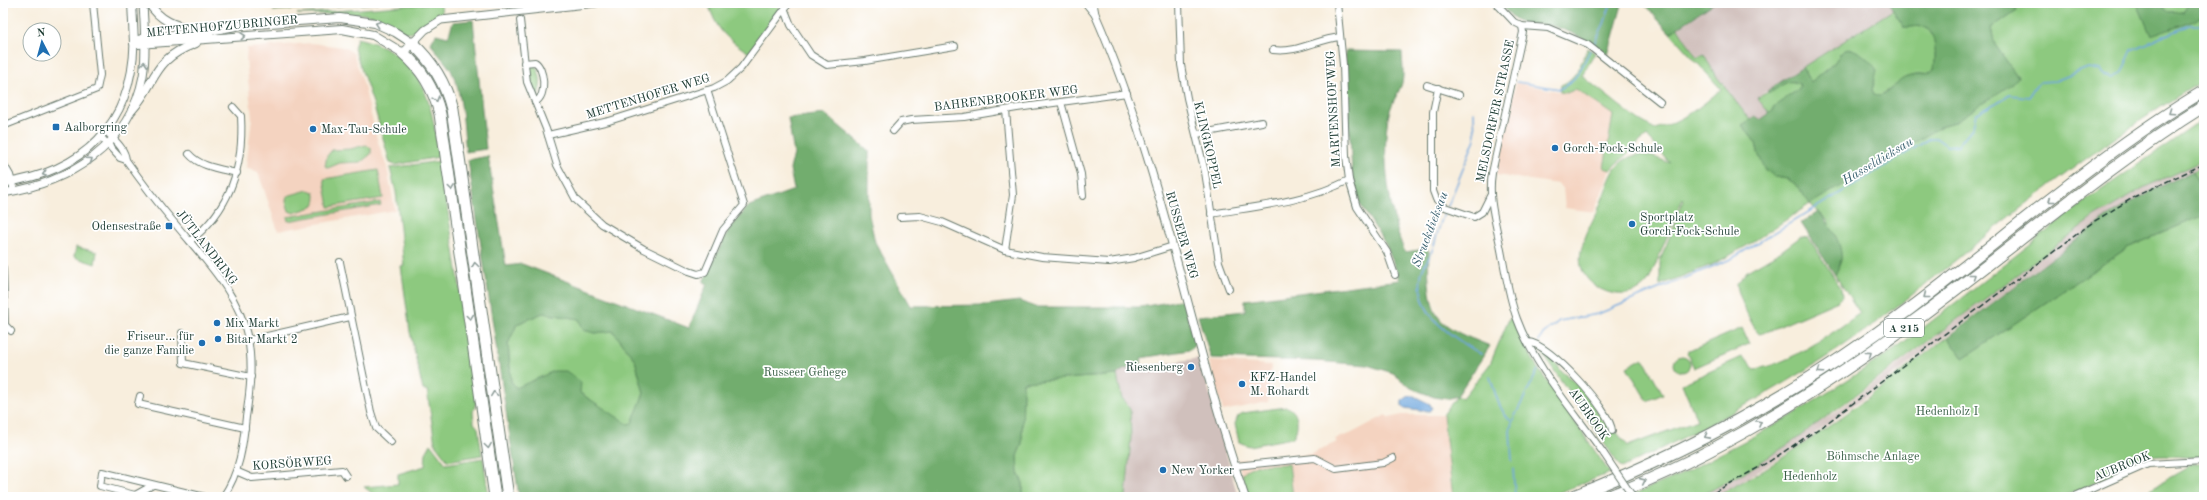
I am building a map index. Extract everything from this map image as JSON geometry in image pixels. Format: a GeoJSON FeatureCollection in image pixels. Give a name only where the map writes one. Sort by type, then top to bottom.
{"type":"FeatureCollection","features":[{"type":"Feature","properties":{"kind":"highway"},"geometry":{"type":"LineString","coordinates":[[412,43],[434,68],[442,80],[452,109],[508,497]]}},
{"type":"Feature","properties":{"kind":"highway"},"geometry":{"type":"LineString","coordinates":[[404,52],[424,75],[434,93],[440,114],[495,497]]}},
{"type":"Feature","properties":{"kind":"highway","name":"A 215"},"geometry":{"type":"LineString","coordinates":[[1571,497],[1683,449],[1775,399],[1815,375],[1910,308],[2136,136],[2204,91]]}},
{"type":"Feature","properties":{"kind":"highway","name":"A 215"},"geometry":{"type":"LineString","coordinates":[[1607,497],[1691,460],[1781,411],[1824,384],[1919,318],[2110,170],[2204,106]]}},
{"type":"Feature","properties":{"kind":"main road"},"geometry":{"type":"LineString","coordinates":[[132,3],[134,42]]}},
{"type":"Feature","properties":{"kind":"main road"},"geometry":{"type":"LineString","coordinates":[[148,3],[156,14],[167,22],[204,36]]}},
{"type":"Feature","properties":{"kind":"main road","name":"METTENHOFZUBRINGER"},"geometry":{"type":"LineString","coordinates":[[204,36],[241,25],[325,18],[348,18],[383,26],[412,43]]}},
{"type":"Feature","properties":{"kind":"main road","name":"METTENHOFZUBRINGER"},"geometry":{"type":"LineString","coordinates":[[134,42],[204,36],[342,29],[373,35],[404,52]]}},
{"type":"Feature","properties":{"kind":"main road"},"geometry":{"type":"LineString","coordinates":[[132,110],[142,98],[154,75],[165,61],[204,36]]}},
{"type":"Feature","properties":{"kind":"street"},"geometry":{"type":"LineString","coordinates":[[3,126],[97,89],[100,75],[93,3]]}},
{"type":"Feature","properties":{"kind":"street"},"geometry":{"type":"LineString","coordinates":[[134,42],[130,84],[118,112],[101,137],[85,152],[64,166],[42,175],[12,182],[3,182],[4,193],[40,184],[70,172],[89,161],[111,142],[132,110],[143,75],[145,41],[142,3]]}},
{"type":"Feature","properties":{"kind":"street"},"geometry":{"type":"LineString","coordinates":[[404,52],[432,24],[446,19],[596,3]]}},
{"type":"Feature","properties":{"kind":"street","name":"METTENHOFER WEG"},"geometry":{"type":"LineString","coordinates":[[548,135],[609,121],[707,90],[727,81],[737,72],[786,10],[789,3]]}},
{"type":"Feature","properties":{"kind":"street","name":"RUSSEER WEG"},"geometry":{"type":"LineString","coordinates":[[1086,3],[1095,14]]}},
{"type":"Feature","properties":{"kind":"street","name":"RUSSEER WEG"},"geometry":{"type":"LineString","coordinates":[[1093,3],[1095,14],[1127,93],[1174,246],[1245,497]]}},
{"type":"Feature","properties":{"kind":"street","name":"KLINGKOPPEL"},"geometry":{"type":"LineString","coordinates":[[1179,3],[1181,65],[1187,98],[1205,172],[1219,262],[1229,289]]}},
{"type":"Feature","properties":{"kind":"street","name":"MARTENSHOFWEG"},"geometry":{"type":"LineString","coordinates":[[1337,3],[1343,65],[1346,156],[1349,180],[1357,207],[1387,252],[1395,275]]}},
{"type":"Feature","properties":{"kind":"street","name":"MELSDORFER STRASSE"},"geometry":{"type":"LineString","coordinates":[[1496,3],[1514,22],[1522,26],[1523,32],[1492,173],[1490,196],[1513,305],[1528,342]]}},
{"type":"Feature","properties":{"kind":"street"},"geometry":{"type":"LineString","coordinates":[[786,10],[792,25],[811,55],[827,65],[858,62],[955,46]]}},
{"type":"Feature","properties":{"kind":"street"},"geometry":{"type":"LineString","coordinates":[[520,20],[527,82],[548,135],[557,165],[569,191],[589,214],[615,233],[689,271],[702,274],[706,269],[723,230],[744,205],[707,90]]}},
{"type":"Feature","properties":{"kind":"street"},"geometry":{"type":"LineString","coordinates":[[1522,26],[1552,29],[1588,44],[1660,102]]}},
{"type":"Feature","properties":{"kind":"street"},"geometry":{"type":"LineString","coordinates":[[1273,50],[1291,51],[1328,39],[1340,37]]}},
{"type":"Feature","properties":{"kind":"street"},"geometry":{"type":"LineString","coordinates":[[524,62],[534,62],[539,66],[544,90],[540,98],[535,102]]}},
{"type":"Feature","properties":{"kind":"street"},"geometry":{"type":"LineString","coordinates":[[1427,85],[1459,95]]}},
{"type":"Feature","properties":{"kind":"street"},"geometry":{"type":"LineString","coordinates":[[1438,88],[1433,112],[1432,182],[1434,196],[1446,208],[1477,216],[1482,212],[1490,196]]}},
{"type":"Feature","properties":{"kind":"street","name":"BAHRENBROOKER WEG"},"geometry":{"type":"LineString","coordinates":[[892,131],[897,124],[905,120],[964,117],[1127,93]]}},
{"type":"Feature","properties":{"kind":"street"},"geometry":{"type":"LineString","coordinates":[[1061,102],[1081,174],[1083,196]]}},
{"type":"Feature","properties":{"kind":"street"},"geometry":{"type":"LineString","coordinates":[[190,241],[200,233],[222,208],[237,173],[242,153],[241,116],[233,107]]}},
{"type":"Feature","properties":{"kind":"street"},"geometry":{"type":"LineString","coordinates":[[1005,250],[1013,196],[1006,110]]}},
{"type":"Feature","properties":{"kind":"street"},"geometry":{"type":"LineString","coordinates":[[1196,134],[1262,122]]}},
{"type":"Feature","properties":{"kind":"street","name":"JÜTLANDRING"},"geometry":{"type":"LineString","coordinates":[[106,131],[111,142]]}},
{"type":"Feature","properties":{"kind":"street","name":"JÜTLANDRING"},"geometry":{"type":"LineString","coordinates":[[101,137],[111,142],[125,154],[126,160],[225,286],[238,307],[248,340],[251,377],[238,472],[223,497]]}},
{"type":"Feature","properties":{"kind":"street"},"geometry":{"type":"LineString","coordinates":[[189,154],[193,159],[204,165],[237,173]]}},
{"type":"Feature","properties":{"kind":"street"},"geometry":{"type":"LineString","coordinates":[[3,163],[12,182],[14,191]]}},
{"type":"Feature","properties":{"kind":"street"},"geometry":{"type":"LineString","coordinates":[[1211,214],[1300,199],[1323,192],[1349,180]]}},
{"type":"Feature","properties":{"kind":"street"},"geometry":{"type":"LineString","coordinates":[[900,217],[920,216],[942,222],[1005,250],[1042,257],[1109,262],[1129,259],[1174,246]]}},
{"type":"Feature","properties":{"kind":"street"},"geometry":{"type":"LineString","coordinates":[[340,262],[370,412],[376,428],[391,442]]}},
{"type":"Feature","properties":{"kind":"street"},"geometry":{"type":"LineString","coordinates":[[3,268],[5,324],[11,331]]}},
{"type":"Feature","properties":{"kind":"street"},"geometry":{"type":"LineString","coordinates":[[248,340],[350,317]]}},
{"type":"Feature","properties":{"kind":"street"},"geometry":{"type":"LineString","coordinates":[[182,334],[183,363],[251,377]]}},
{"type":"Feature","properties":{"kind":"street"},"geometry":{"type":"LineString","coordinates":[[1528,342],[1546,351],[1585,387],[1609,420],[1612,431]]}},
{"type":"Feature","properties":{"kind":"street","name":"AUBROOK"},"geometry":{"type":"LineString","coordinates":[[1528,342],[1633,497]]}},
{"type":"Feature","properties":{"kind":"street"},"geometry":{"type":"LineString","coordinates":[[140,396],[138,404],[245,428]]}},
{"type":"Feature","properties":{"kind":"street"},"geometry":{"type":"LineString","coordinates":[[1235,466],[1315,458],[1336,469],[1383,463],[1393,458]]}},
{"type":"Feature","properties":{"kind":"street","name":"AUBROOK"},"geometry":{"type":"LineString","coordinates":[[2073,497],[2148,464],[2204,461]]}},
{"type":"Feature","properties":{"kind":"street","name":"KORSÖRWEG"},"geometry":{"type":"LineString","coordinates":[[238,472],[252,478],[342,470],[346,476]]}},
{"type":"Feature","properties":{"kind":"street"},"geometry":{"type":"LineString","coordinates":[[153,485],[135,495],[100,486],[100,475],[102,472],[206,497]]}},
{"type":"Feature","properties":{"kind":"shaded area"},"geometry":{"type":"Polygon","coordinates":[[[1714,3],[1888,3],[1893,10],[1758,97],[1770,114],[1760,120],[1755,117],[1750,120],[1714,73],[1704,54],[1698,58],[1678,28],[1714,3]]]}},
{"type":"Feature","properties":{"kind":"shaded area","name":"Max-Tau-Schule"},"geometry":{"type":"Polygon","coordinates":[[[311,43],[344,47],[353,53],[363,82],[377,139],[387,167],[395,210],[278,231],[258,172],[246,168],[252,118],[246,59],[247,48],[311,43]]]}},
{"type":"Feature","properties":{"kind":"shaded area","name":"Gorch-Fock-Schule"},"geometry":{"type":"Polygon","coordinates":[[[1516,83],[1567,93],[1576,89],[1613,115],[1604,168],[1611,170],[1594,212],[1565,208],[1563,188],[1558,184],[1496,175],[1516,83]]]}},
{"type":"Feature","properties":{"kind":"shaded area"},"geometry":{"type":"Polygon","coordinates":[[[2204,160],[2204,166],[2153,190],[2108,216],[1802,444],[1729,489],[1713,497],[1699,497],[1750,469],[1838,410],[2095,217],[2143,188],[2204,160]]]}},
{"type":"Feature","properties":{"kind":"shaded area"},"geometry":{"type":"Polygon","coordinates":[[[1200,358],[1238,497],[1126,497],[1131,437],[1130,408],[1122,399],[1117,375],[1120,371],[1125,369],[1200,358]]]}},
{"type":"Feature","properties":{"kind":"shaded area","name":"KFZ-Handel M. Rohardt"},"geometry":{"type":"Polygon","coordinates":[[[1209,361],[1271,365],[1268,402],[1223,411],[1209,361]]]}},
{"type":"Feature","properties":{"kind":"shaded area"},"geometry":{"type":"Polygon","coordinates":[[[1386,415],[1389,418],[1402,415],[1443,415],[1453,497],[1249,497],[1237,460],[1311,454],[1337,442],[1335,439],[1350,434],[1386,415]]]}},
{"type":"Feature","properties":{"kind":"green space"},"geometry":{"type":"Polygon","coordinates":[[[326,3],[378,3],[273,11],[276,9],[326,3]]]}},
{"type":"Feature","properties":{"kind":"green space"},"geometry":{"type":"Polygon","coordinates":[[[438,3],[441,5],[442,15],[430,19],[412,33],[404,32],[380,18],[365,14],[297,14],[438,3]]]}},
{"type":"Feature","properties":{"kind":"green space"},"geometry":{"type":"Polygon","coordinates":[[[708,3],[774,3],[781,10],[749,53],[728,38],[723,32],[711,13],[708,3]]]}},
{"type":"Feature","properties":{"kind":"green space"},"geometry":{"type":"Polygon","coordinates":[[[1500,3],[1630,3],[1622,5],[1608,55],[1582,38],[1560,28],[1550,25],[1520,22],[1500,3]]]}},
{"type":"Feature","properties":{"kind":"green space"},"geometry":{"type":"Polygon","coordinates":[[[1643,3],[1714,3],[1670,33],[1643,3]]]}},
{"type":"Feature","properties":{"kind":"green space"},"geometry":{"type":"Polygon","coordinates":[[[1888,3],[2013,3],[2017,10],[1991,28],[1995,45],[2018,77],[2013,83],[1955,122],[1944,125],[1810,204],[1796,184],[1787,179],[1775,177],[1766,170],[1759,156],[1756,143],[1742,125],[1755,117],[1760,120],[1773,111],[1773,107],[1798,90],[1800,85],[1789,82],[1781,85],[1770,93],[1767,91],[1803,67],[1811,82],[1834,63],[1841,53],[1848,48],[1865,56],[1877,70],[1872,90],[1874,94],[1879,95],[1887,92],[1907,77],[1931,72],[1934,69],[1935,45],[1931,34],[1924,27],[1904,27],[1888,3]]]}},
{"type":"Feature","properties":{"kind":"green space"},"geometry":{"type":"Polygon","coordinates":[[[2013,3],[2137,3],[2151,35],[2194,21],[2204,14],[2204,80],[2142,119],[2082,161],[1904,301],[1840,348],[1787,382],[1760,397],[1705,427],[1621,468],[1538,347],[1555,362],[1562,372],[1582,387],[1603,421],[1613,428],[1628,446],[1697,420],[1682,384],[1742,357],[1755,369],[1782,361],[1810,347],[1860,313],[1835,275],[1841,259],[1828,221],[1810,204],[1748,245],[1716,263],[1660,285],[1660,261],[1684,200],[1683,198],[1650,278],[1643,287],[1634,292],[1624,294],[1602,290],[1593,284],[1585,276],[1581,266],[1581,251],[1587,232],[1615,169],[1620,163],[1632,156],[1637,155],[1654,157],[1670,163],[1647,136],[1611,170],[1604,168],[1613,115],[1576,89],[1567,93],[1560,92],[1561,85],[1566,83],[1575,75],[1588,48],[1595,53],[1582,76],[1634,117],[1655,129],[1682,118],[1706,102],[1721,89],[1670,33],[1678,28],[1697,58],[1704,54],[1714,73],[1750,120],[1742,125],[1756,143],[1759,156],[1775,177],[1787,179],[1796,184],[1944,125],[1955,122],[2018,77],[1995,45],[1991,28],[2017,10],[2013,3]]]}},
{"type":"Feature","properties":{"kind":"green space"},"geometry":{"type":"Polygon","coordinates":[[[2137,3],[2161,3],[2164,9],[2169,13],[2183,12],[2188,3],[2204,3],[2204,14],[2194,21],[2151,36],[2137,3]]]}},
{"type":"Feature","properties":{"kind":"green space"},"geometry":{"type":"Polygon","coordinates":[[[2161,3],[2188,3],[2183,12],[2169,13],[2164,9],[2161,3]]]}},
{"type":"Feature","properties":{"kind":"green space"},"geometry":{"type":"Polygon","coordinates":[[[1893,10],[1904,27],[1924,27],[1931,34],[1935,45],[1934,69],[1925,74],[1908,77],[1878,96],[1874,94],[1872,90],[1875,80],[1848,48],[1841,53],[1834,63],[1811,82],[1803,67],[1893,10]]]}},
{"type":"Feature","properties":{"kind":"green space"},"geometry":{"type":"Polygon","coordinates":[[[473,20],[486,149],[466,152],[462,110],[458,89],[451,70],[431,43],[436,34],[448,37],[453,22],[473,20]]]}},
{"type":"Feature","properties":{"kind":"green space"},"geometry":{"type":"Polygon","coordinates":[[[357,38],[379,45],[397,55],[410,67],[420,81],[427,97],[432,116],[439,157],[395,165],[390,163],[374,106],[354,48],[357,38]]]}},
{"type":"Feature","properties":{"kind":"green space"},"geometry":{"type":"Polygon","coordinates":[[[1345,51],[1402,52],[1402,82],[1389,114],[1386,128],[1386,164],[1388,184],[1391,204],[1400,239],[1405,252],[1426,249],[1429,251],[1431,299],[1438,316],[1443,322],[1465,336],[1490,346],[1457,396],[1447,399],[1434,397],[1411,388],[1393,373],[1367,365],[1315,361],[1211,358],[1198,316],[1245,311],[1245,300],[1400,280],[1386,245],[1360,204],[1352,173],[1345,51]]]}},
{"type":"Feature","properties":{"kind":"green space"},"geometry":{"type":"Polygon","coordinates":[[[534,64],[540,76],[540,89],[537,97],[530,85],[527,65],[534,64]]]}},
{"type":"Feature","properties":{"kind":"green space"},"geometry":{"type":"Polygon","coordinates":[[[1789,81],[1798,83],[1800,88],[1774,107],[1770,114],[1757,98],[1789,81]]]}},
{"type":"Feature","properties":{"kind":"green space","name":"Russeer Gehege"},"geometry":{"type":"Polygon","coordinates":[[[825,114],[869,151],[869,215],[875,242],[911,306],[987,305],[1019,301],[1035,307],[1140,307],[1181,300],[1184,303],[1195,346],[1190,350],[1141,358],[1142,367],[1125,369],[1117,375],[1023,382],[1022,444],[1017,456],[1018,473],[1023,483],[1023,497],[519,497],[468,160],[488,156],[506,266],[522,264],[689,328],[707,284],[703,282],[730,227],[749,206],[794,190],[790,169],[794,154],[788,118],[825,114]],[[543,313],[517,324],[508,344],[511,381],[516,388],[554,371],[566,371],[581,382],[580,393],[628,424],[632,423],[644,393],[635,360],[613,331],[595,333],[583,330],[579,319],[543,313]]]}},
{"type":"Feature","properties":{"kind":"green space"},"geometry":{"type":"Polygon","coordinates":[[[2204,119],[2204,160],[2143,188],[2095,217],[1795,440],[1750,469],[1699,497],[1627,497],[1680,475],[1788,418],[1900,346],[2084,202],[2204,119]]]}},
{"type":"Feature","properties":{"kind":"green space"},"geometry":{"type":"Polygon","coordinates":[[[366,145],[371,148],[371,154],[361,162],[340,163],[328,168],[325,166],[327,156],[332,150],[350,149],[366,145]]]}},
{"type":"Feature","properties":{"kind":"green space"},"geometry":{"type":"Polygon","coordinates":[[[440,161],[476,402],[473,412],[474,423],[478,428],[482,455],[448,461],[435,444],[427,390],[423,390],[410,332],[401,266],[404,266],[396,192],[390,168],[440,161]]]}},
{"type":"Feature","properties":{"kind":"green space"},"geometry":{"type":"Polygon","coordinates":[[[2204,166],[2204,198],[2193,171],[2204,166]]]}},
{"type":"Feature","properties":{"kind":"green space"},"geometry":{"type":"Polygon","coordinates":[[[378,170],[383,198],[329,207],[324,179],[378,170]]]}},
{"type":"Feature","properties":{"kind":"green space"},"geometry":{"type":"Polygon","coordinates":[[[2193,171],[2204,198],[2204,215],[2127,248],[1963,358],[1948,337],[2108,216],[2153,190],[2193,171]]]}},
{"type":"Feature","properties":{"kind":"green space"},"geometry":{"type":"Polygon","coordinates":[[[308,190],[314,192],[316,199],[314,206],[294,213],[289,211],[286,201],[287,196],[308,190]]]}},
{"type":"Feature","properties":{"kind":"green space"},"geometry":{"type":"Polygon","coordinates":[[[380,202],[381,205],[288,221],[287,217],[380,202]]]}},
{"type":"Feature","properties":{"kind":"green space"},"geometry":{"type":"Polygon","coordinates":[[[1818,211],[1831,227],[1840,247],[1841,260],[1835,275],[1801,223],[1818,211]]]}},
{"type":"Feature","properties":{"kind":"green space"},"geometry":{"type":"Polygon","coordinates":[[[2204,215],[2204,458],[2161,456],[2144,458],[2078,491],[2057,497],[1739,497],[1735,492],[1721,497],[1713,497],[1774,463],[1834,423],[1948,337],[1963,358],[2127,248],[2204,215]]]}},
{"type":"Feature","properties":{"kind":"green space"},"geometry":{"type":"Polygon","coordinates":[[[1800,237],[1808,238],[1812,243],[1841,288],[1842,297],[1838,301],[1759,334],[1745,310],[1739,295],[1737,284],[1747,271],[1780,252],[1800,237]]]}},
{"type":"Feature","properties":{"kind":"green space"},"geometry":{"type":"Polygon","coordinates":[[[76,247],[97,252],[95,264],[74,257],[76,247]]]}},
{"type":"Feature","properties":{"kind":"green space"},"geometry":{"type":"Polygon","coordinates":[[[543,313],[579,319],[584,330],[595,333],[613,331],[635,360],[644,393],[633,423],[628,425],[580,393],[554,371],[517,389],[511,381],[508,344],[517,324],[543,313]]]}},
{"type":"Feature","properties":{"kind":"green space"},"geometry":{"type":"Polygon","coordinates":[[[1509,319],[1513,319],[1535,364],[1610,473],[1547,497],[1453,497],[1443,415],[1457,396],[1462,399],[1490,364],[1509,319]]]}},
{"type":"Feature","properties":{"kind":"green space"},"geometry":{"type":"Polygon","coordinates":[[[1742,328],[1749,344],[1694,368],[1687,352],[1742,328]]]}},
{"type":"Feature","properties":{"kind":"green space"},"geometry":{"type":"Polygon","coordinates":[[[1682,356],[1688,358],[1690,364],[1688,370],[1682,372],[1676,370],[1674,364],[1676,358],[1682,356]]]}},
{"type":"Feature","properties":{"kind":"green space"},"geometry":{"type":"Polygon","coordinates":[[[1643,358],[1663,394],[1647,401],[1627,367],[1643,358]]]}},
{"type":"Feature","properties":{"kind":"green space"},"geometry":{"type":"Polygon","coordinates":[[[1117,375],[1122,399],[1130,408],[1131,437],[1126,497],[1023,497],[1023,483],[1018,473],[1017,456],[1022,444],[1023,382],[1117,375]]]}},
{"type":"Feature","properties":{"kind":"green space"},"geometry":{"type":"Polygon","coordinates":[[[1286,407],[1294,412],[1297,420],[1295,434],[1292,438],[1249,446],[1239,442],[1235,424],[1238,416],[1243,413],[1286,407]]]}},
{"type":"Feature","properties":{"kind":"green space"},"geometry":{"type":"Polygon","coordinates":[[[431,444],[446,464],[483,458],[489,497],[425,497],[424,494],[419,497],[377,497],[364,487],[398,484],[398,474],[425,466],[426,453],[431,444]]]}},
{"type":"Feature","properties":{"kind":"green space"},"geometry":{"type":"Polygon","coordinates":[[[2189,463],[2204,463],[2204,497],[2136,497],[2183,470],[2189,463]]]}},
{"type":"Feature","properties":{"kind":"green space"},"geometry":{"type":"Polygon","coordinates":[[[1289,464],[1293,497],[1249,497],[1242,475],[1245,471],[1256,466],[1289,464]]]}},
{"type":"Feature","properties":{"kind":"water"},"geometry":{"type":"Polygon","coordinates":[[[1409,396],[1414,396],[1430,404],[1432,409],[1429,411],[1404,408],[1402,406],[1402,401],[1409,396]]]}},
{"type":"Feature","properties":{"kind":"waterway","name":"Struckdieksau"},"geometry":{"type":"LineString","coordinates":[[1593,45],[1604,24],[1611,3]]}},
{"type":"Feature","properties":{"kind":"waterway","name":"Hasseldieksau"},"geometry":{"type":"LineString","coordinates":[[1539,341],[1543,334],[1559,321],[1598,314],[1731,259],[1931,138],[1936,138],[1947,146],[1958,145],[1973,127],[1976,114],[2010,95],[2029,97],[2039,82],[2055,81],[2088,68],[2099,70],[2104,75],[2114,78],[2122,72],[2132,50],[2189,25],[2204,25]]}},
{"type":"Feature","properties":{"kind":"waterway","name":"Struckdieksau"},"geometry":{"type":"LineString","coordinates":[[1517,82],[1560,89],[1566,86],[1575,77],[1582,67],[1590,50]]}},
{"type":"Feature","properties":{"kind":"waterway","name":"Struckdieksau"},"geometry":{"type":"LineString","coordinates":[[1448,206],[1475,139],[1474,112]]}},
{"type":"Feature","properties":{"kind":"waterway","name":"Struckdieksau"},"geometry":{"type":"LineString","coordinates":[[1446,210],[1432,251],[1424,266],[1421,276],[1421,290],[1424,302],[1438,323],[1459,340],[1481,354]]}},
{"type":"Feature","properties":{"kind":"waterway","name":"Hasseldieksau"},"geometry":{"type":"LineString","coordinates":[[1512,422],[1538,370]]}},
{"type":"Feature","properties":{"kind":"waterway","name":"Struckdieksau"},"geometry":{"type":"LineString","coordinates":[[1490,377],[1500,407],[1512,422],[1510,431],[1512,461]]}},
{"type":"Feature","properties":{"kind":"waterway","name":"Struckdieksau"},"geometry":{"type":"LineString","coordinates":[[1513,468],[1515,497]]}},
{"type":"Feature","properties":{"kind":"waterway"},"geometry":{"type":"LineString","coordinates":[[811,494],[824,497]]}},
{"type":"Feature","properties":{"kind":"railway"},"geometry":{"type":"LineString","coordinates":[[1706,497],[1770,461],[1827,423],[2093,222],[2136,196],[2204,164]]}},
{"type":"Feature","properties":{"kind":"place","name":"Aalborgring"},"geometry":{"type":"Point","coordinates":[56,127]}},
{"type":"Feature","properties":{"kind":"place","name":"Max-Tau-Schule"},"geometry":{"type":"Point","coordinates":[313,129]}},
{"type":"Feature","properties":{"kind":"place","name":"Gorch-Fock-Schule"},"geometry":{"type":"Point","coordinates":[1555,148]}},
{"type":"Feature","properties":{"kind":"place","name":"Sportplatz Gorch-Fock-Schule"},"geometry":{"type":"Point","coordinates":[1632,224]}},
{"type":"Feature","properties":{"kind":"place","name":"Odensestraße"},"geometry":{"type":"Point","coordinates":[169,226]}},
{"type":"Feature","properties":{"kind":"place","name":"Mix Markt"},"geometry":{"type":"Point","coordinates":[217,323]}},
{"type":"Feature","properties":{"kind":"place","name":"Bitar Markt 2"},"geometry":{"type":"Point","coordinates":[218,339]}},
{"type":"Feature","properties":{"kind":"place","name":"Friseur... für die ganze Familie"},"geometry":{"type":"Point","coordinates":[202,343]}},
{"type":"Feature","properties":{"kind":"place","name":"Riesenberg"},"geometry":{"type":"Point","coordinates":[1191,367]}},
{"type":"Feature","properties":{"kind":"place","name":"KFZ-Handel M. Rohardt"},"geometry":{"type":"Point","coordinates":[1242,384]}},
{"type":"Feature","properties":{"kind":"place","name":"New Yorker"},"geometry":{"type":"Point","coordinates":[1163,470]}},
{"type":"Feature","properties":{"kind":"park label","name":"Hedenholz I"},"geometry":{"type":"Point","coordinates":[1947,411]}},
{"type":"Feature","properties":{"kind":"park label","name":"Böhmsche Anlage"},"geometry":{"type":"Point","coordinates":[1873,456]}},
{"type":"Feature","properties":{"kind":"park label","name":"Hedenholz"},"geometry":{"type":"Point","coordinates":[1810,476]}}]}
